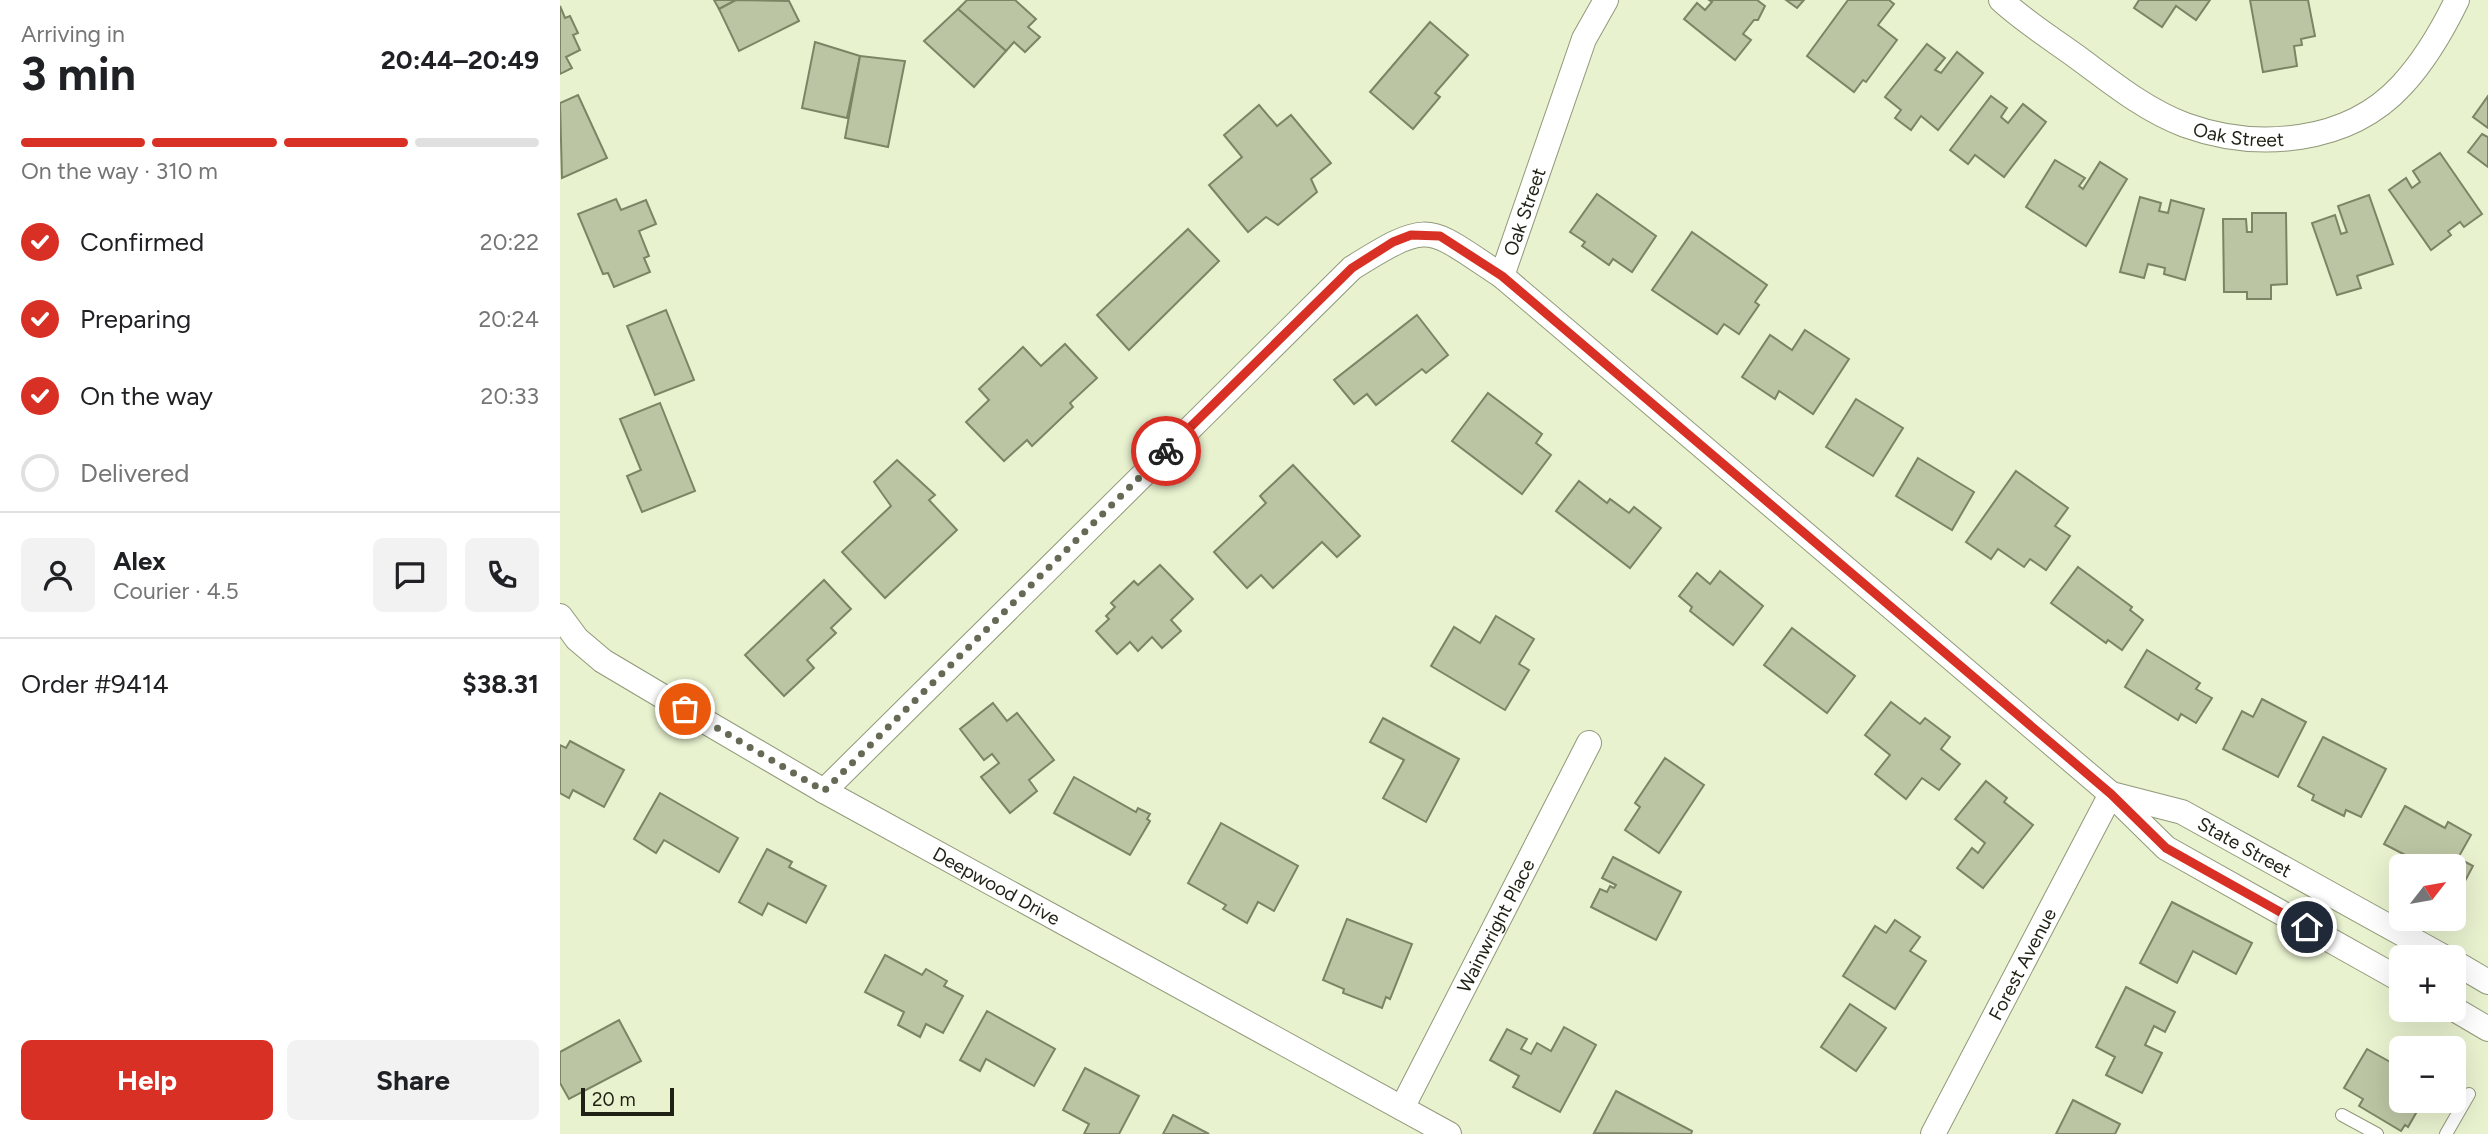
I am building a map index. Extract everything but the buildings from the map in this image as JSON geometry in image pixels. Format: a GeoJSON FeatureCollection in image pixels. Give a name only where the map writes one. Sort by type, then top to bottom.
{"type":"FeatureCollection","features":[{"type":"Feature","properties":{"kind":"street","name":"Oak Street"},"geometry":{"type":"LineString","coordinates":[[824,791],[1352,268],[1393,242],[1427,233],[1440,236],[1502,276],[1584,39],[1606,0]]}},
{"type":"Feature","properties":{"kind":"street","name":"Oak Street"},"geometry":{"type":"LineString","coordinates":[[2001,0],[2022,20],[2150,108],[2184,124],[2251,140],[2285,139],[2318,133],[2348,123],[2376,107],[2401,87],[2421,62],[2456,0]]}},
{"type":"Feature","properties":{"kind":"street","name":"State Street"},"geometry":{"type":"LineString","coordinates":[[1502,276],[2111,794],[2166,848],[2389,973]]}},
{"type":"Feature","properties":{"kind":"street","name":"Deepwood Drive"},"geometry":{"type":"LineString","coordinates":[[560,616],[576,639],[603,661],[824,791],[1449,1134]]}},
{"type":"Feature","properties":{"kind":"street","name":"Wainwright Place"},"geometry":{"type":"LineString","coordinates":[[1402,1108],[1589,743]]}},
{"type":"Feature","properties":{"kind":"street","name":"State Street"},"geometry":{"type":"LineString","coordinates":[[2111,794],[2182,812],[2422,945]]}},
{"type":"Feature","properties":{"kind":"street","name":"Forest Avenue"},"geometry":{"type":"LineString","coordinates":[[1933,1134],[2111,794]]}},
{"type":"Feature","properties":{"kind":"street"},"geometry":{"type":"LineString","coordinates":[[2466,969],[2488,982]]}},
{"type":"Feature","properties":{"kind":"street"},"geometry":{"type":"LineString","coordinates":[[2466,1016],[2488,1028]]}},
{"type":"Feature","properties":{"kind":"lane"},"geometry":{"type":"LineString","coordinates":[[2446,1134],[2469,1094]]}},
{"type":"Feature","properties":{"kind":"lane"},"geometry":{"type":"LineString","coordinates":[[2342,1115],[2377,1134]]}},
{"type":"Feature","properties":{"kind":"way so far"},"geometry":{"type":"LineString","coordinates":[[685,709],[824,791],[1166,451]]}},
{"type":"Feature","properties":{"kind":"route"},"geometry":{"type":"LineString","coordinates":[[1166,451],[1352,268],[1393,242],[1411,235],[1427,233],[1440,236],[1502,276],[2111,794],[2166,848],[2307,927]]}}]}
